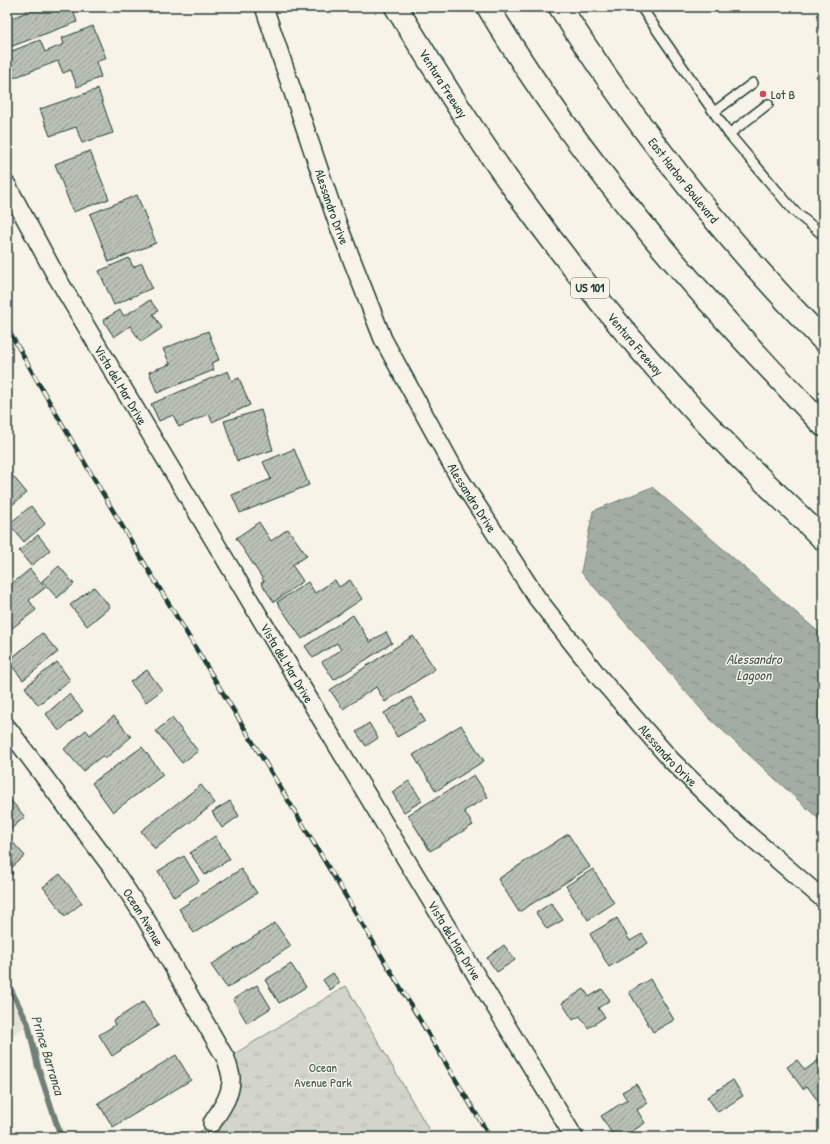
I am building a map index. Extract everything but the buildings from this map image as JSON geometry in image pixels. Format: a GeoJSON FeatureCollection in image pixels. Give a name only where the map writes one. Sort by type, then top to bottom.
{"type":"FeatureCollection","features":[{"type":"Feature","properties":{"kind":"main road","name":"Ventura Freeway"},"geometry":{"type":"LineString","coordinates":[[396,7],[456,105],[517,194],[579,275],[653,364],[739,456],[823,538]]}},
{"type":"Feature","properties":{"kind":"main road"},"geometry":{"type":"LineString","coordinates":[[488,7],[562,121],[663,250],[762,362],[823,425]]}},
{"type":"Feature","properties":{"kind":"main road","name":"East Harbor Boulevard"},"geometry":{"type":"LineString","coordinates":[[560,7],[612,84],[706,207],[758,270],[823,340]]}},
{"type":"Feature","properties":{"kind":"street","name":"Alessandro Drive"},"geometry":{"type":"LineString","coordinates":[[264,7],[337,222],[383,339],[458,476],[537,598],[604,683],[671,760],[735,823],[823,899]]}},
{"type":"Feature","properties":{"kind":"street","name":"Vista del Mar Drive"},"geometry":{"type":"LineString","coordinates":[[7,185],[55,274],[102,353],[283,656],[574,1137]]}},
{"type":"Feature","properties":{"kind":"street","name":"Ocean Avenue"},"geometry":{"type":"LineString","coordinates":[[7,728],[112,868],[140,910],[226,1059],[231,1078],[230,1092],[212,1123]]}},
{"type":"Feature","properties":{"kind":"lane"},"geometry":{"type":"LineString","coordinates":[[641,7],[730,134],[794,211],[823,235]]}},
{"type":"Feature","properties":{"kind":"lane"},"geometry":{"type":"LineString","coordinates":[[714,112],[753,83]]}},
{"type":"Feature","properties":{"kind":"lane"},"geometry":{"type":"LineString","coordinates":[[730,134],[768,104]]}},
{"type":"Feature","properties":{"kind":"shaded area"},"geometry":{"type":"Polygon","coordinates":[[[7,982],[28,1024],[7,1040],[7,982]]]}},
{"type":"Feature","properties":{"kind":"green space","name":"Ocean Avenue Park"},"geometry":{"type":"Polygon","coordinates":[[[346,986],[433,1137],[193,1137],[212,1123],[222,1108],[226,1059],[346,986]]]}},
{"type":"Feature","properties":{"kind":"water","name":"Alessandro Lagoon"},"geometry":{"type":"Polygon","coordinates":[[[652,487],[823,636],[823,823],[708,717],[581,572],[593,511],[652,487]]]}},
{"type":"Feature","properties":{"kind":"waterway","name":"Prince Barranca"},"geometry":{"type":"LineString","coordinates":[[7,982],[28,1024],[38,1067],[61,1137]]}},
{"type":"Feature","properties":{"kind":"railway"},"geometry":{"type":"LineString","coordinates":[[7,327],[114,513],[348,899],[490,1137]]}},
{"type":"Feature","properties":{"kind":"place","name":"Lot B"},"geometry":{"type":"Point","coordinates":[763,94]}}]}
